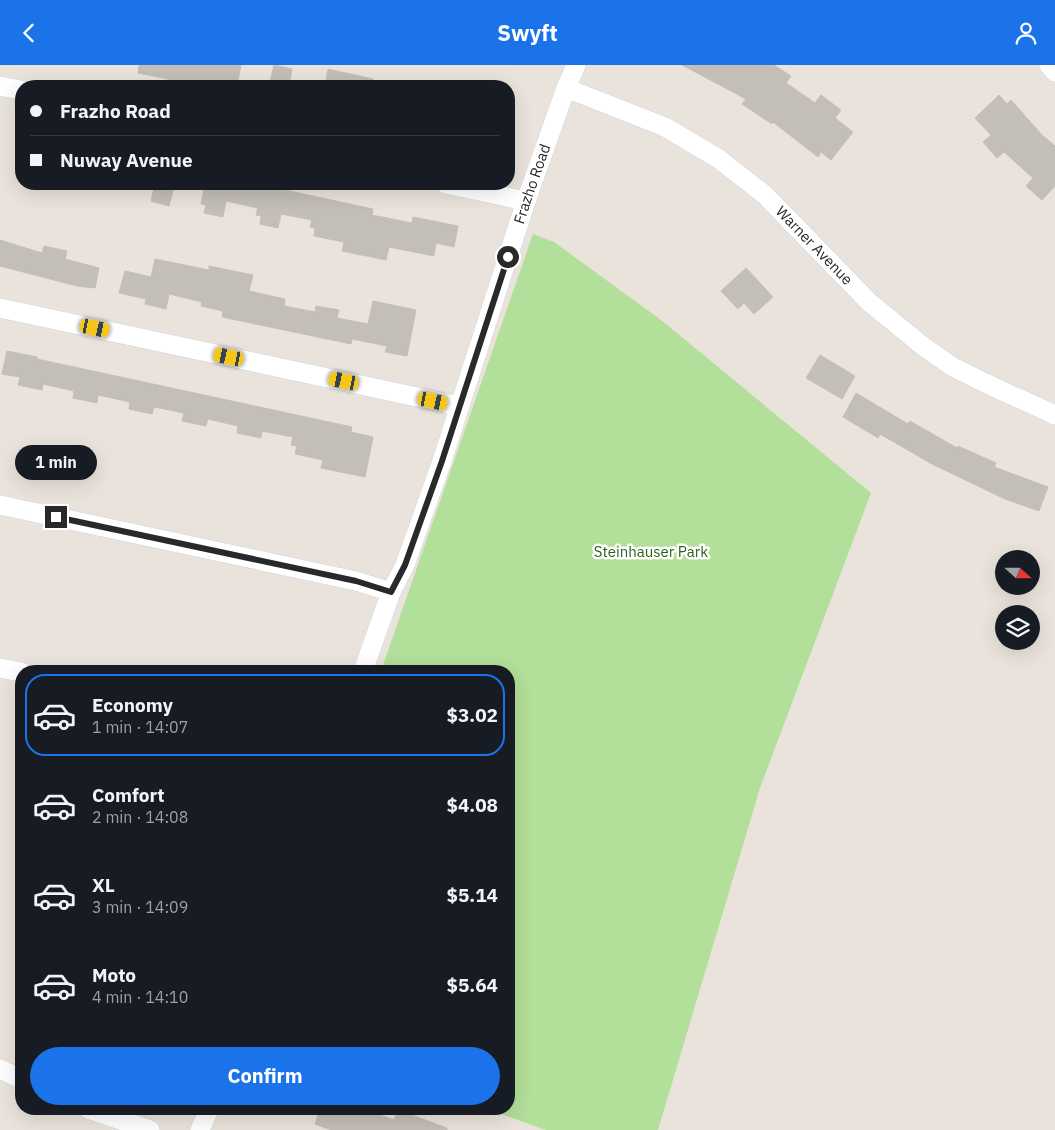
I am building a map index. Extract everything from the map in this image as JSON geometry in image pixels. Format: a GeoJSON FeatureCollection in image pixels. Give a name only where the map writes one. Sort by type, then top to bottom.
{"type":"FeatureCollection","features":[{"type":"Feature","properties":{"kind":"street","name":"Frazho Road"},"geometry":{"type":"LineString","coordinates":[[365,665],[391,592],[405,565],[526,201],[576,65]]}},
{"type":"Feature","properties":{"kind":"street"},"geometry":{"type":"LineString","coordinates":[[1049,65],[1055,72]]}},
{"type":"Feature","properties":{"kind":"street"},"geometry":{"type":"LineString","coordinates":[[0,86],[15,90]]}},
{"type":"Feature","properties":{"kind":"street","name":"Warner Avenue"},"geometry":{"type":"LineString","coordinates":[[566,88],[665,127],[718,159],[765,195],[870,302],[924,347],[953,367],[1055,415]]}},
{"type":"Feature","properties":{"kind":"street"},"geometry":{"type":"LineString","coordinates":[[474,190],[526,201]]}},
{"type":"Feature","properties":{"kind":"street"},"geometry":{"type":"LineString","coordinates":[[0,308],[459,406]]}},
{"type":"Feature","properties":{"kind":"street"},"geometry":{"type":"LineString","coordinates":[[0,505],[356,581],[391,592]]}},
{"type":"Feature","properties":{"kind":"street"},"geometry":{"type":"LineString","coordinates":[[0,667],[15,671]]}},
{"type":"Feature","properties":{"kind":"street"},"geometry":{"type":"LineString","coordinates":[[0,1069],[15,1076]]}},
{"type":"Feature","properties":{"kind":"street"},"geometry":{"type":"LineString","coordinates":[[107,1115],[150,1130]]}},
{"type":"Feature","properties":{"kind":"street"},"geometry":{"type":"LineString","coordinates":[[200,1130],[206,1115]]}},
{"type":"Feature","properties":{"kind":"green space","name":"Steinhauser Park"},"geometry":{"type":"Polygon","coordinates":[[[533,234],[554,242],[661,320],[871,493],[760,788],[658,1130],[546,1130],[504,1115],[515,1115],[515,665],[383,665],[533,234]]]}},
{"type":"Feature","properties":{"kind":"building"},"geometry":{"type":"Polygon","coordinates":[[[139,65],[241,65],[238,80],[168,80],[138,73],[139,65]]]}},
{"type":"Feature","properties":{"kind":"building"},"geometry":{"type":"Polygon","coordinates":[[[274,65],[292,69],[290,80],[270,80],[274,65]]]}},
{"type":"Feature","properties":{"kind":"building"},"geometry":{"type":"Polygon","coordinates":[[[682,65],[774,65],[791,76],[786,83],[815,103],[821,95],[841,110],[835,118],[853,132],[831,160],[821,152],[818,157],[773,122],[772,124],[742,104],[746,99],[682,65]]]}},
{"type":"Feature","properties":{"kind":"building"},"geometry":{"type":"Polygon","coordinates":[[[328,69],[373,79],[373,80],[326,80],[328,69]]]}},
{"type":"Feature","properties":{"kind":"building"},"geometry":{"type":"Polygon","coordinates":[[[999,95],[1007,104],[1011,100],[1042,135],[1055,146],[1055,186],[1042,200],[1026,186],[1033,178],[1004,152],[997,158],[983,142],[991,135],[975,118],[999,95]]]}},
{"type":"Feature","properties":{"kind":"building"},"geometry":{"type":"Polygon","coordinates":[[[154,190],[173,190],[169,206],[151,201],[154,190]]]}},
{"type":"Feature","properties":{"kind":"building"},"geometry":{"type":"Polygon","coordinates":[[[204,190],[285,190],[373,209],[372,215],[412,223],[413,217],[458,226],[454,247],[436,243],[434,256],[389,247],[386,260],[342,251],[344,242],[314,236],[315,228],[310,227],[312,220],[281,214],[278,228],[260,224],[261,216],[256,215],[258,208],[226,201],[223,217],[204,213],[206,205],[201,204],[204,190]]]}},
{"type":"Feature","properties":{"kind":"building"},"geometry":{"type":"Polygon","coordinates":[[[0,240],[42,253],[44,246],[67,251],[65,259],[99,268],[95,288],[77,286],[0,266],[0,240]]]}},
{"type":"Feature","properties":{"kind":"building"},"geometry":{"type":"Polygon","coordinates":[[[155,259],[209,270],[209,266],[253,275],[249,291],[285,299],[284,306],[315,312],[316,306],[339,310],[337,318],[368,324],[373,301],[416,310],[407,356],[385,352],[387,346],[352,339],[351,344],[222,317],[223,311],[201,306],[202,302],[169,294],[166,309],[145,304],[146,299],[119,293],[125,271],[151,277],[155,259]]]}},
{"type":"Feature","properties":{"kind":"building"},"geometry":{"type":"Polygon","coordinates":[[[746,268],[773,297],[754,314],[744,303],[738,309],[721,291],[746,268]]]}},
{"type":"Feature","properties":{"kind":"building"},"geometry":{"type":"Polygon","coordinates":[[[7,351],[352,427],[351,432],[373,437],[365,477],[321,468],[323,460],[295,454],[297,446],[291,445],[293,437],[262,431],[261,438],[237,433],[238,426],[208,419],[206,426],[182,421],[184,413],[154,407],[152,414],[129,409],[130,402],[98,395],[97,403],[73,398],[74,391],[43,384],[42,390],[18,385],[20,377],[2,374],[7,351]]]}},
{"type":"Feature","properties":{"kind":"building"},"geometry":{"type":"Polygon","coordinates":[[[820,355],[855,376],[842,399],[806,378],[820,355]]]}},
{"type":"Feature","properties":{"kind":"building"},"geometry":{"type":"Polygon","coordinates":[[[856,393],[908,424],[910,421],[957,448],[958,446],[996,463],[994,467],[1048,487],[1039,511],[1005,499],[932,464],[880,434],[878,438],[843,417],[856,393]]]}},
{"type":"Feature","properties":{"kind":"building"},"geometry":{"type":"Polygon","coordinates":[[[318,1115],[380,1115],[394,1120],[396,1115],[412,1115],[447,1128],[447,1130],[331,1130],[315,1124],[318,1115]]]}},
{"type":"Feature","properties":{"kind":"route"},"geometry":{"type":"LineString","coordinates":[[56,517],[356,581],[391,592],[405,565],[442,461],[508,257]]}}]}
